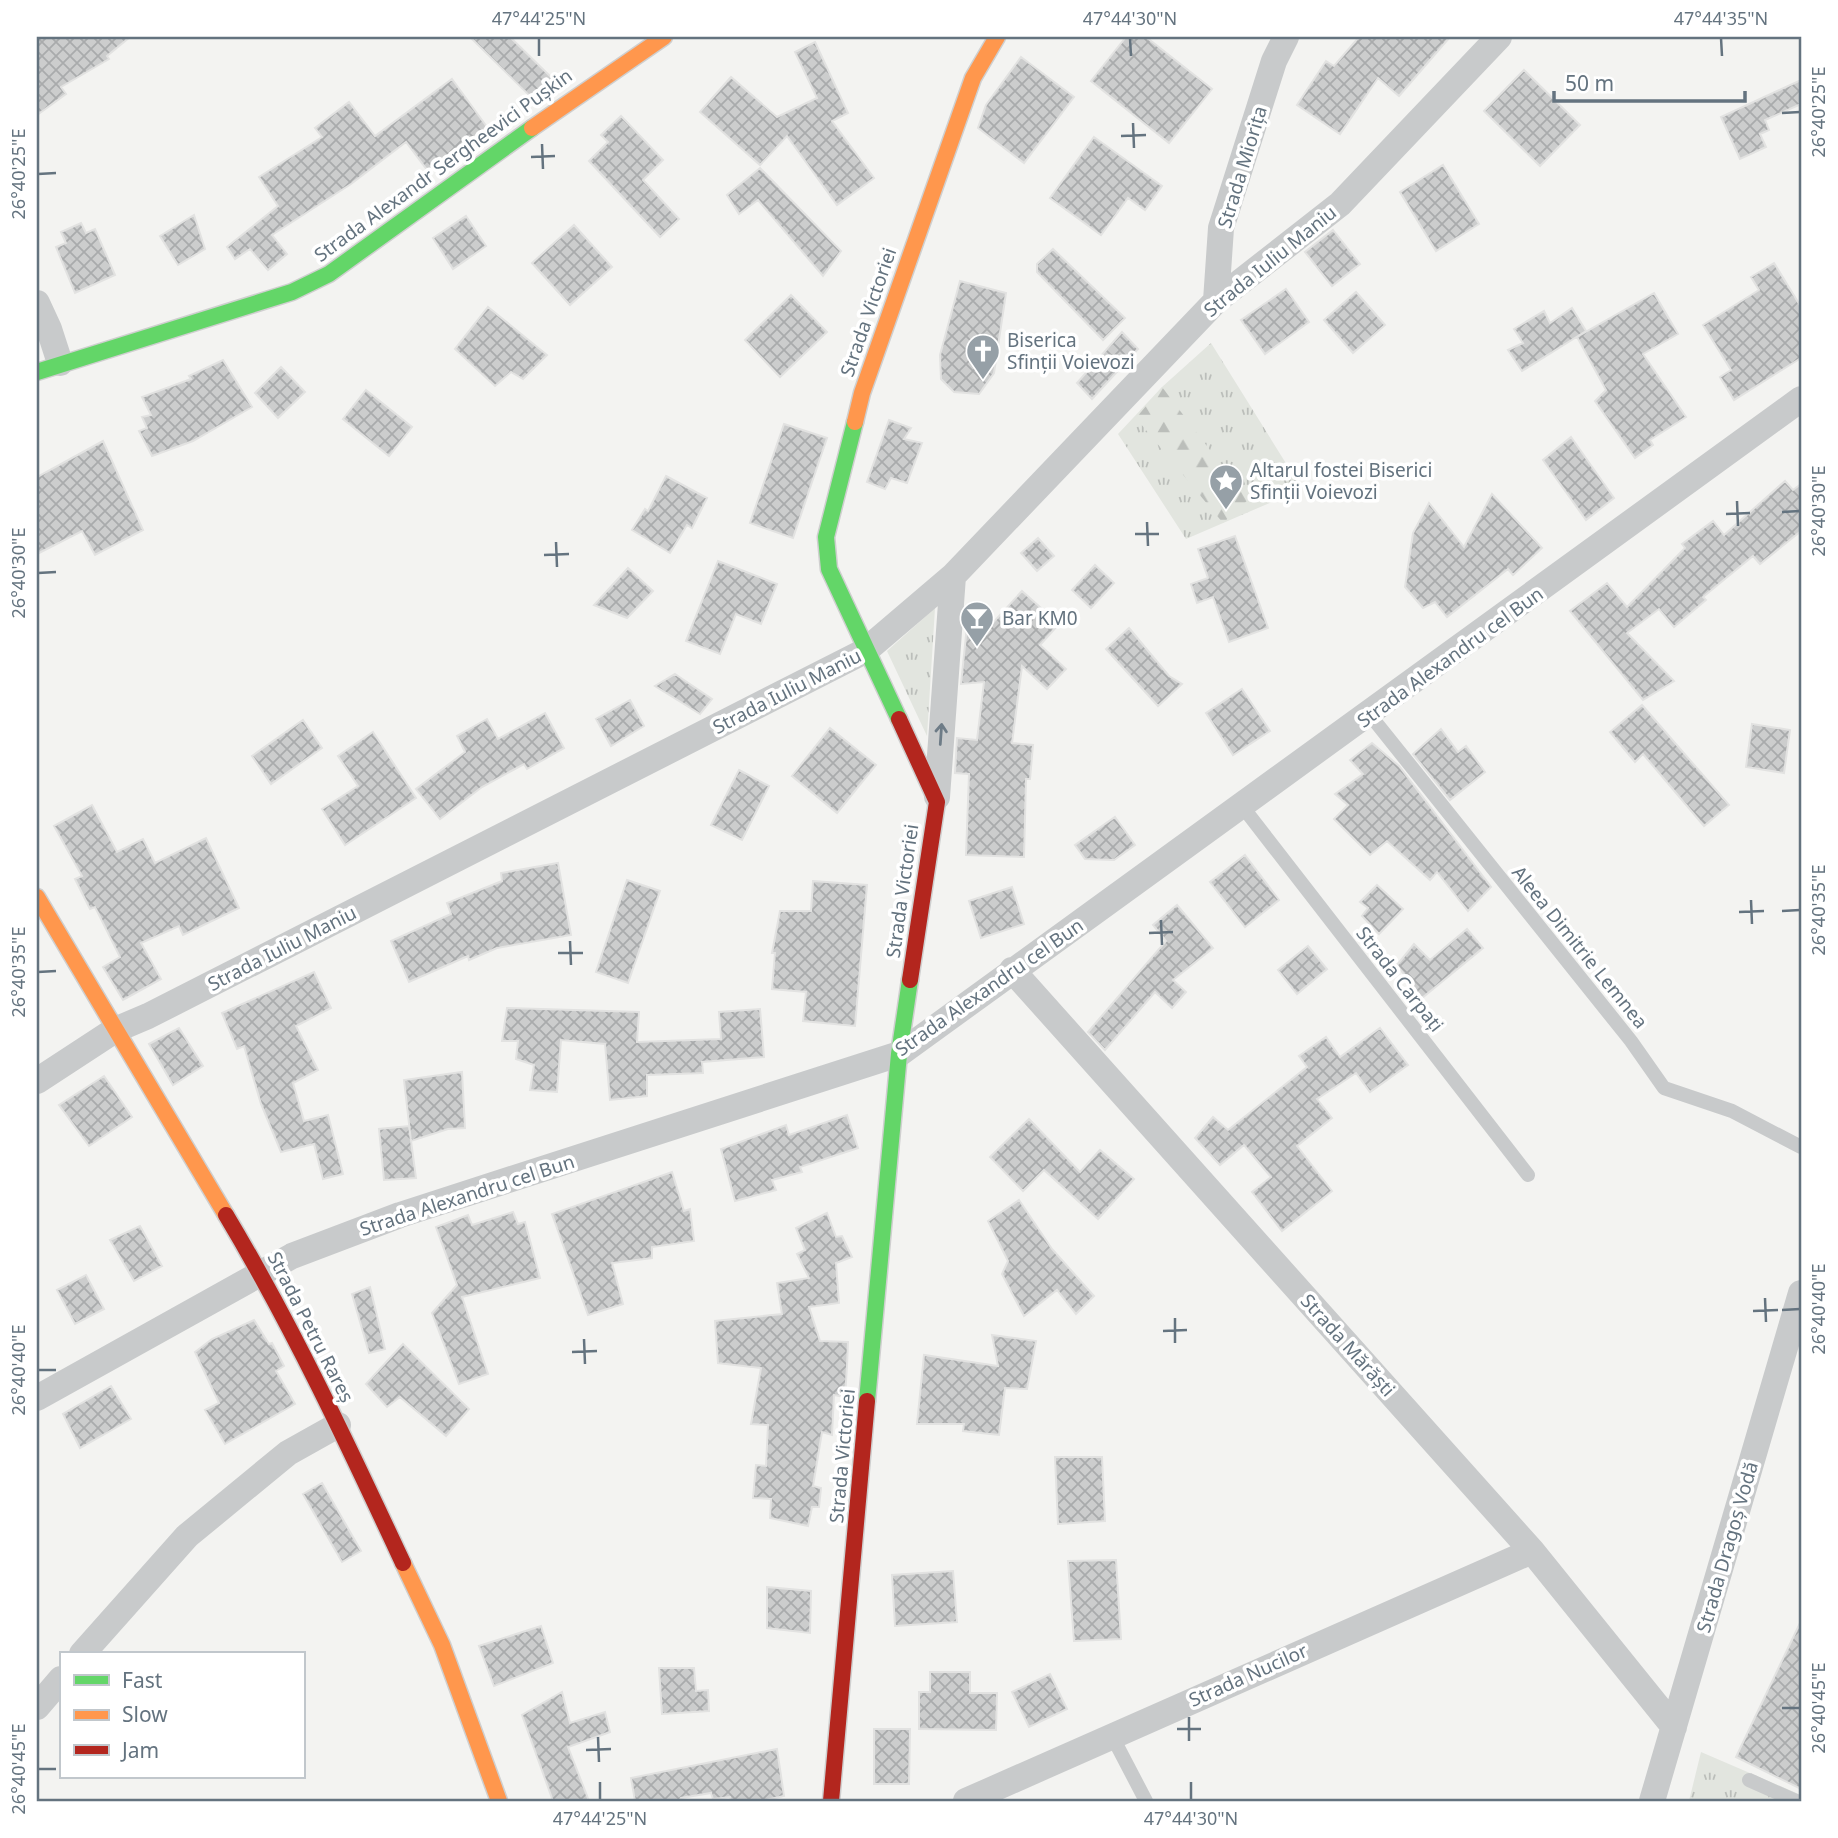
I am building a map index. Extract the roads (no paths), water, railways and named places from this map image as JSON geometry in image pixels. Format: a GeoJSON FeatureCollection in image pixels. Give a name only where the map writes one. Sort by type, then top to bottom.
{"type":"FeatureCollection","features":[{"type":"Feature","properties":{"kind":"street","name":"Strada Alexandr Sergheevici Pușkin"},"geometry":{"type":"LineString","coordinates":[[48,367],[292,292],[329,274],[600,79],[664,37]]}},
{"type":"Feature","properties":{"kind":"street","name":"Strada Victoriei"},"geometry":{"type":"LineString","coordinates":[[831,1801],[899,1054],[937,802],[829,569],[827,537],[862,394],[973,78],[997,37]]}},
{"type":"Feature","properties":{"kind":"street","name":"Strada Miorița"},"geometry":{"type":"LineString","coordinates":[[1216,301],[1221,228],[1274,61],[1286,37]]}},
{"type":"Feature","properties":{"kind":"street","name":"Strada Iuliu Maniu"},"geometry":{"type":"LineString","coordinates":[[37,1081],[115,1030],[148,1016],[865,651],[953,576],[1216,301],[1340,204],[1499,37]]}},
{"type":"Feature","properties":{"kind":"street"},"geometry":{"type":"LineString","coordinates":[[37,303],[50,329],[48,367]]}},
{"type":"Feature","properties":{"kind":"street","name":"Strada Alexandru cel Bun"},"geometry":{"type":"LineString","coordinates":[[37,1398],[292,1256],[400,1215],[899,1054],[1012,970],[1370,715],[1801,399]]}},
{"type":"Feature","properties":{"kind":"street"},"geometry":{"type":"LineString","coordinates":[[937,802],[953,576]]}},
{"type":"Feature","properties":{"kind":"street","name":"Strada Petru Rareș"},"geometry":{"type":"LineString","coordinates":[[37,897],[260,1272],[338,1425],[442,1645],[499,1801]]}},
{"type":"Feature","properties":{"kind":"street","name":"Strada Mărăști"},"geometry":{"type":"LineString","coordinates":[[1012,970],[1532,1551],[1674,1727]]}},
{"type":"Feature","properties":{"kind":"street","name":"Strada Dragoș Vodă"},"geometry":{"type":"LineString","coordinates":[[1652,1801],[1801,1293]]}},
{"type":"Feature","properties":{"kind":"street"},"geometry":{"type":"LineString","coordinates":[[84,1652],[187,1536],[288,1453],[338,1425]]}},
{"type":"Feature","properties":{"kind":"street","name":"Strada Nucilor"},"geometry":{"type":"LineString","coordinates":[[965,1801],[1111,1734],[1532,1551]]}},
{"type":"Feature","properties":{"kind":"street"},"geometry":{"type":"LineString","coordinates":[[37,1707],[60,1680]]}},
{"type":"Feature","properties":{"kind":"lane","name":"Aleea Dimitrie Lemnea"},"geometry":{"type":"LineString","coordinates":[[1370,715],[1631,1041],[1664,1088],[1732,1111],[1801,1147]]}},
{"type":"Feature","properties":{"kind":"lane","name":"Strada Carpați"},"geometry":{"type":"LineString","coordinates":[[1242,806],[1528,1175]]}},
{"type":"Feature","properties":{"kind":"lane"},"geometry":{"type":"LineString","coordinates":[[1111,1734],[1146,1801]]}},
{"type":"Feature","properties":{"kind":"lane"},"geometry":{"type":"LineString","coordinates":[[1749,1780],[1796,1801]]}},
{"type":"Feature","properties":{"kind":"place","name":"Biserica Sfinții Voievozi"},"geometry":{"type":"Point","coordinates":[983,381]}},
{"type":"Feature","properties":{"kind":"place","name":"Altarul fostei Biserici Sfinții Voievozi"},"geometry":{"type":"Point","coordinates":[1226,511]}},
{"type":"Feature","properties":{"kind":"place","name":"Bar KM0"},"geometry":{"type":"Point","coordinates":[977,648]}}]}
